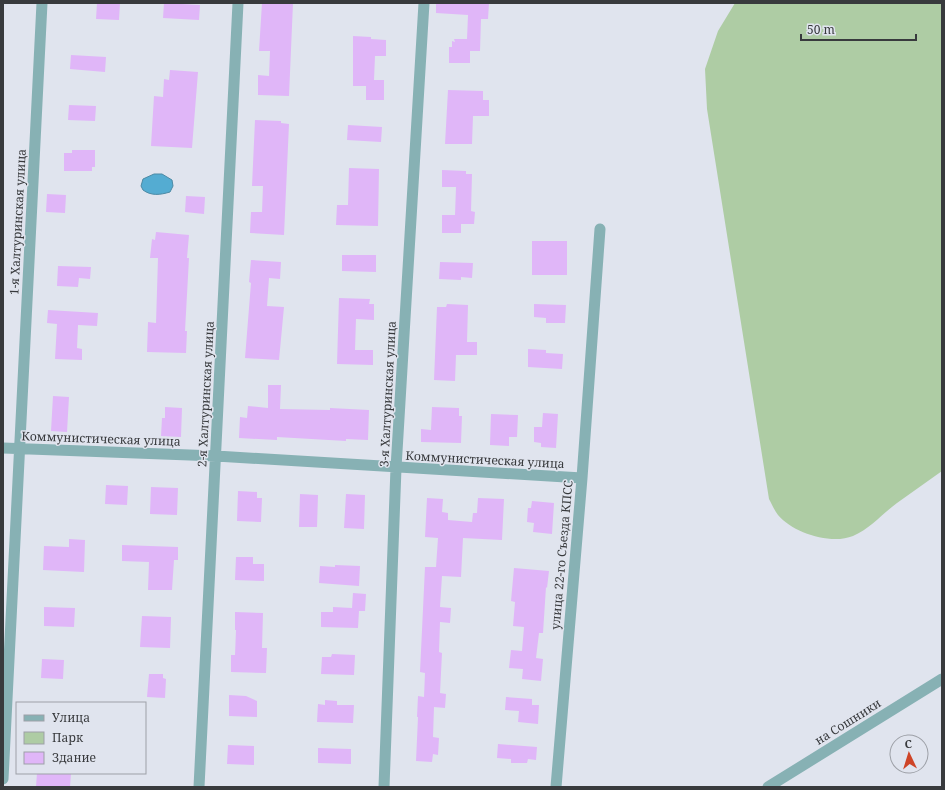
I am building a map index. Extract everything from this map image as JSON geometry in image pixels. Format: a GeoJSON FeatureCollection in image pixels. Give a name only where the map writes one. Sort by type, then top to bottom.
{"type":"FeatureCollection","features":[{"type":"Feature","properties":{"kind":"street","name":"1-я Халтуринская улица"},"geometry":{"type":"LineString","coordinates":[[3,778],[42,3]]}},
{"type":"Feature","properties":{"kind":"street","name":"2-я Халтуринская улица"},"geometry":{"type":"LineString","coordinates":[[199,787],[238,3]]}},
{"type":"Feature","properties":{"kind":"street","name":"3-я Халтуринская улица"},"geometry":{"type":"LineString","coordinates":[[384,787],[396,468],[424,3]]}},
{"type":"Feature","properties":{"kind":"street","name":"улица 22-го Съезда КПСС"},"geometry":{"type":"LineString","coordinates":[[556,787],[582,478],[600,229]]}},
{"type":"Feature","properties":{"kind":"street","name":"Коммунистическая улица"},"geometry":{"type":"LineString","coordinates":[[3,448],[216,456],[582,478]]}},
{"type":"Feature","properties":{"kind":"street","name":"на Сошники"},"geometry":{"type":"LineString","coordinates":[[768,787],[942,679]]}},
{"type":"Feature","properties":{"kind":"green space"},"geometry":{"type":"Polygon","coordinates":[[[735,3],[942,3],[942,471],[897,503],[871,525],[853,536],[844,538],[834,539],[813,536],[793,527],[778,515],[769,499],[707,109],[705,69],[718,31],[735,3]]]}},
{"type":"Feature","properties":{"kind":"water"},"geometry":{"type":"Polygon","coordinates":[[[154,174],[162,174],[172,180],[173,186],[170,192],[156,194],[143,190],[141,186],[143,179],[154,174]]]}},
{"type":"Feature","properties":{"kind":"building"},"geometry":{"type":"Polygon","coordinates":[[[97,3],[120,3],[119,20],[96,19],[97,3]]]}},
{"type":"Feature","properties":{"kind":"building"},"geometry":{"type":"Polygon","coordinates":[[[164,3],[200,5],[199,20],[163,18],[164,3]]]}},
{"type":"Feature","properties":{"kind":"building"},"geometry":{"type":"Polygon","coordinates":[[[262,3],[293,3],[289,96],[258,95],[258,75],[269,76],[270,51],[259,51],[262,3]]]}},
{"type":"Feature","properties":{"kind":"building"},"geometry":{"type":"Polygon","coordinates":[[[436,3],[489,3],[488,19],[481,19],[480,51],[470,51],[470,63],[449,63],[449,47],[452,47],[452,41],[455,42],[454,39],[467,39],[468,15],[436,13],[436,3]]]}},
{"type":"Feature","properties":{"kind":"building"},"geometry":{"type":"Polygon","coordinates":[[[353,36],[386,40],[386,56],[375,56],[374,80],[384,80],[384,100],[366,100],[366,86],[353,86],[353,36]]]}},
{"type":"Feature","properties":{"kind":"building"},"geometry":{"type":"Polygon","coordinates":[[[71,55],[106,57],[105,72],[70,69],[71,55]]]}},
{"type":"Feature","properties":{"kind":"building"},"geometry":{"type":"Polygon","coordinates":[[[170,70],[198,72],[192,148],[151,146],[154,96],[163,97],[164,79],[169,80],[170,70]]]}},
{"type":"Feature","properties":{"kind":"building"},"geometry":{"type":"Polygon","coordinates":[[[448,90],[483,91],[483,100],[489,100],[489,116],[473,116],[472,144],[445,144],[448,90]]]}},
{"type":"Feature","properties":{"kind":"building"},"geometry":{"type":"Polygon","coordinates":[[[69,105],[96,106],[95,121],[68,120],[69,105]]]}},
{"type":"Feature","properties":{"kind":"building"},"geometry":{"type":"Polygon","coordinates":[[[255,120],[281,121],[281,123],[289,124],[284,235],[250,233],[251,212],[262,212],[263,186],[252,186],[255,120]]]}},
{"type":"Feature","properties":{"kind":"building"},"geometry":{"type":"Polygon","coordinates":[[[348,125],[382,127],[381,142],[347,140],[348,125]]]}},
{"type":"Feature","properties":{"kind":"building"},"geometry":{"type":"Polygon","coordinates":[[[72,150],[95,150],[95,167],[92,167],[92,171],[64,171],[64,153],[72,153],[72,150]]]}},
{"type":"Feature","properties":{"kind":"building"},"geometry":{"type":"Polygon","coordinates":[[[349,168],[379,169],[378,226],[336,225],[337,205],[348,205],[349,168]]]}},
{"type":"Feature","properties":{"kind":"building"},"geometry":{"type":"Polygon","coordinates":[[[442,170],[466,171],[466,174],[472,174],[471,211],[475,212],[474,224],[461,224],[461,233],[442,233],[442,215],[455,215],[456,187],[442,187],[442,170]]]}},
{"type":"Feature","properties":{"kind":"building"},"geometry":{"type":"Polygon","coordinates":[[[47,194],[66,195],[65,213],[46,212],[47,194]]]}},
{"type":"Feature","properties":{"kind":"building"},"geometry":{"type":"Polygon","coordinates":[[[186,196],[205,197],[204,214],[185,212],[186,196]]]}},
{"type":"Feature","properties":{"kind":"building"},"geometry":{"type":"Polygon","coordinates":[[[156,232],[189,235],[185,331],[187,331],[186,353],[147,352],[148,322],[156,323],[158,258],[150,258],[152,239],[155,240],[156,232]]]}},
{"type":"Feature","properties":{"kind":"building"},"geometry":{"type":"Polygon","coordinates":[[[532,241],[567,241],[567,275],[532,275],[532,241]]]}},
{"type":"Feature","properties":{"kind":"building"},"geometry":{"type":"Polygon","coordinates":[[[342,255],[376,255],[376,272],[342,271],[342,255]]]}},
{"type":"Feature","properties":{"kind":"building"},"geometry":{"type":"Polygon","coordinates":[[[251,260],[281,262],[280,279],[269,278],[267,306],[284,307],[279,360],[245,358],[251,283],[249,282],[251,260]]]}},
{"type":"Feature","properties":{"kind":"building"},"geometry":{"type":"Polygon","coordinates":[[[440,262],[473,263],[472,278],[461,277],[461,280],[439,279],[440,262]]]}},
{"type":"Feature","properties":{"kind":"building"},"geometry":{"type":"Polygon","coordinates":[[[58,266],[91,267],[90,279],[79,278],[78,287],[57,286],[58,266]]]}},
{"type":"Feature","properties":{"kind":"building"},"geometry":{"type":"Polygon","coordinates":[[[339,298],[370,299],[369,304],[374,304],[374,320],[356,319],[355,350],[373,350],[373,365],[337,364],[339,298]]]}},
{"type":"Feature","properties":{"kind":"building"},"geometry":{"type":"Polygon","coordinates":[[[447,304],[468,305],[467,342],[477,342],[477,355],[456,355],[455,381],[434,380],[437,307],[446,307],[447,304]]]}},
{"type":"Feature","properties":{"kind":"building"},"geometry":{"type":"Polygon","coordinates":[[[534,304],[566,305],[565,323],[546,323],[546,318],[534,317],[534,304]]]}},
{"type":"Feature","properties":{"kind":"building"},"geometry":{"type":"Polygon","coordinates":[[[48,310],[98,313],[97,326],[78,325],[77,348],[82,349],[82,360],[55,359],[57,324],[47,323],[48,310]]]}},
{"type":"Feature","properties":{"kind":"building"},"geometry":{"type":"Polygon","coordinates":[[[528,349],[546,350],[546,353],[563,354],[562,369],[528,367],[528,349]]]}},
{"type":"Feature","properties":{"kind":"building"},"geometry":{"type":"Polygon","coordinates":[[[268,385],[281,385],[280,409],[330,410],[330,408],[369,410],[368,440],[346,439],[346,441],[277,437],[277,440],[239,438],[240,417],[247,418],[248,406],[268,408],[268,385]]]}},
{"type":"Feature","properties":{"kind":"building"},"geometry":{"type":"Polygon","coordinates":[[[53,396],[69,397],[67,432],[51,431],[53,396]]]}},
{"type":"Feature","properties":{"kind":"building"},"geometry":{"type":"Polygon","coordinates":[[[165,407],[182,408],[181,437],[161,436],[162,418],[165,418],[165,407]]]}},
{"type":"Feature","properties":{"kind":"building"},"geometry":{"type":"Polygon","coordinates":[[[432,407],[459,408],[459,416],[462,416],[461,443],[421,442],[421,429],[431,430],[432,407]]]}},
{"type":"Feature","properties":{"kind":"building"},"geometry":{"type":"Polygon","coordinates":[[[543,413],[558,414],[556,448],[541,447],[541,443],[534,442],[534,427],[542,427],[543,413]]]}},
{"type":"Feature","properties":{"kind":"building"},"geometry":{"type":"Polygon","coordinates":[[[491,414],[518,415],[517,437],[509,437],[509,446],[490,445],[491,414]]]}},
{"type":"Feature","properties":{"kind":"building"},"geometry":{"type":"Polygon","coordinates":[[[106,485],[128,486],[127,505],[105,504],[106,485]]]}},
{"type":"Feature","properties":{"kind":"building"},"geometry":{"type":"Polygon","coordinates":[[[151,487],[178,488],[177,515],[150,514],[151,487]]]}},
{"type":"Feature","properties":{"kind":"building"},"geometry":{"type":"Polygon","coordinates":[[[238,491],[257,492],[257,498],[262,498],[261,522],[237,521],[238,491]]]}},
{"type":"Feature","properties":{"kind":"building"},"geometry":{"type":"Polygon","coordinates":[[[300,494],[318,495],[317,527],[299,527],[300,494]]]}},
{"type":"Feature","properties":{"kind":"building"},"geometry":{"type":"Polygon","coordinates":[[[346,494],[365,495],[364,529],[344,528],[346,494]]]}},
{"type":"Feature","properties":{"kind":"building"},"geometry":{"type":"Polygon","coordinates":[[[427,498],[443,499],[442,512],[448,513],[448,520],[472,522],[473,513],[477,513],[478,498],[504,499],[502,540],[463,538],[461,577],[442,576],[440,607],[451,608],[450,623],[440,622],[439,652],[442,653],[440,693],[446,694],[445,708],[434,707],[433,737],[439,738],[438,755],[433,754],[432,762],[416,761],[418,696],[424,697],[425,673],[420,672],[425,567],[436,567],[438,538],[425,537],[427,498]]]}},
{"type":"Feature","properties":{"kind":"building"},"geometry":{"type":"Polygon","coordinates":[[[532,501],[554,503],[552,534],[533,532],[534,523],[527,522],[528,508],[531,508],[532,501]]]}},
{"type":"Feature","properties":{"kind":"building"},"geometry":{"type":"Polygon","coordinates":[[[69,539],[85,540],[84,572],[43,570],[44,546],[69,547],[69,539]]]}},
{"type":"Feature","properties":{"kind":"building"},"geometry":{"type":"Polygon","coordinates":[[[122,545],[178,547],[178,560],[174,560],[172,590],[148,590],[149,562],[122,561],[122,545]]]}},
{"type":"Feature","properties":{"kind":"building"},"geometry":{"type":"Polygon","coordinates":[[[236,557],[253,557],[253,564],[264,564],[264,581],[235,580],[236,557]]]}},
{"type":"Feature","properties":{"kind":"building"},"geometry":{"type":"Polygon","coordinates":[[[335,565],[360,566],[359,586],[319,583],[320,566],[335,567],[335,565]]]}},
{"type":"Feature","properties":{"kind":"building"},"geometry":{"type":"Polygon","coordinates":[[[514,568],[549,571],[547,588],[546,587],[543,633],[539,633],[536,658],[543,659],[541,681],[522,679],[523,669],[509,668],[511,650],[522,651],[524,627],[513,626],[515,602],[511,601],[514,568]]]}},
{"type":"Feature","properties":{"kind":"building"},"geometry":{"type":"Polygon","coordinates":[[[353,593],[366,594],[365,611],[359,611],[358,628],[321,627],[321,612],[333,612],[333,607],[352,608],[353,593]]]}},
{"type":"Feature","properties":{"kind":"building"},"geometry":{"type":"Polygon","coordinates":[[[44,607],[75,608],[74,627],[44,626],[44,607]]]}},
{"type":"Feature","properties":{"kind":"building"},"geometry":{"type":"Polygon","coordinates":[[[235,612],[263,613],[262,648],[267,648],[266,673],[231,672],[231,655],[235,655],[235,612]]]}},
{"type":"Feature","properties":{"kind":"building"},"geometry":{"type":"Polygon","coordinates":[[[142,616],[171,617],[170,648],[140,647],[142,616]]]}},
{"type":"Feature","properties":{"kind":"building"},"geometry":{"type":"Polygon","coordinates":[[[332,654],[355,655],[354,675],[321,674],[322,657],[331,657],[332,654]]]}},
{"type":"Feature","properties":{"kind":"building"},"geometry":{"type":"Polygon","coordinates":[[[42,659],[64,660],[63,679],[41,678],[42,659]]]}},
{"type":"Feature","properties":{"kind":"building"},"geometry":{"type":"Polygon","coordinates":[[[149,674],[163,674],[163,678],[166,679],[165,698],[147,697],[149,674]]]}},
{"type":"Feature","properties":{"kind":"building"},"geometry":{"type":"Polygon","coordinates":[[[229,695],[246,696],[257,701],[257,717],[229,716],[229,695]]]}},
{"type":"Feature","properties":{"kind":"building"},"geometry":{"type":"Polygon","coordinates":[[[506,697],[532,699],[532,705],[539,705],[538,724],[518,722],[519,711],[505,710],[506,697]]]}},
{"type":"Feature","properties":{"kind":"building"},"geometry":{"type":"Polygon","coordinates":[[[325,700],[337,701],[337,705],[354,705],[353,723],[317,722],[318,704],[325,705],[325,700]]]}},
{"type":"Feature","properties":{"kind":"building"},"geometry":{"type":"Polygon","coordinates":[[[498,744],[537,747],[536,760],[528,759],[527,763],[511,763],[511,759],[497,758],[498,744]]]}},
{"type":"Feature","properties":{"kind":"building"},"geometry":{"type":"Polygon","coordinates":[[[228,745],[254,746],[254,765],[227,764],[228,745]]]}},
{"type":"Feature","properties":{"kind":"building"},"geometry":{"type":"Polygon","coordinates":[[[318,748],[351,749],[351,764],[318,763],[318,748]]]}},
{"type":"Feature","properties":{"kind":"building"},"geometry":{"type":"Polygon","coordinates":[[[37,774],[71,774],[70,787],[36,787],[37,774]]]}}]}
